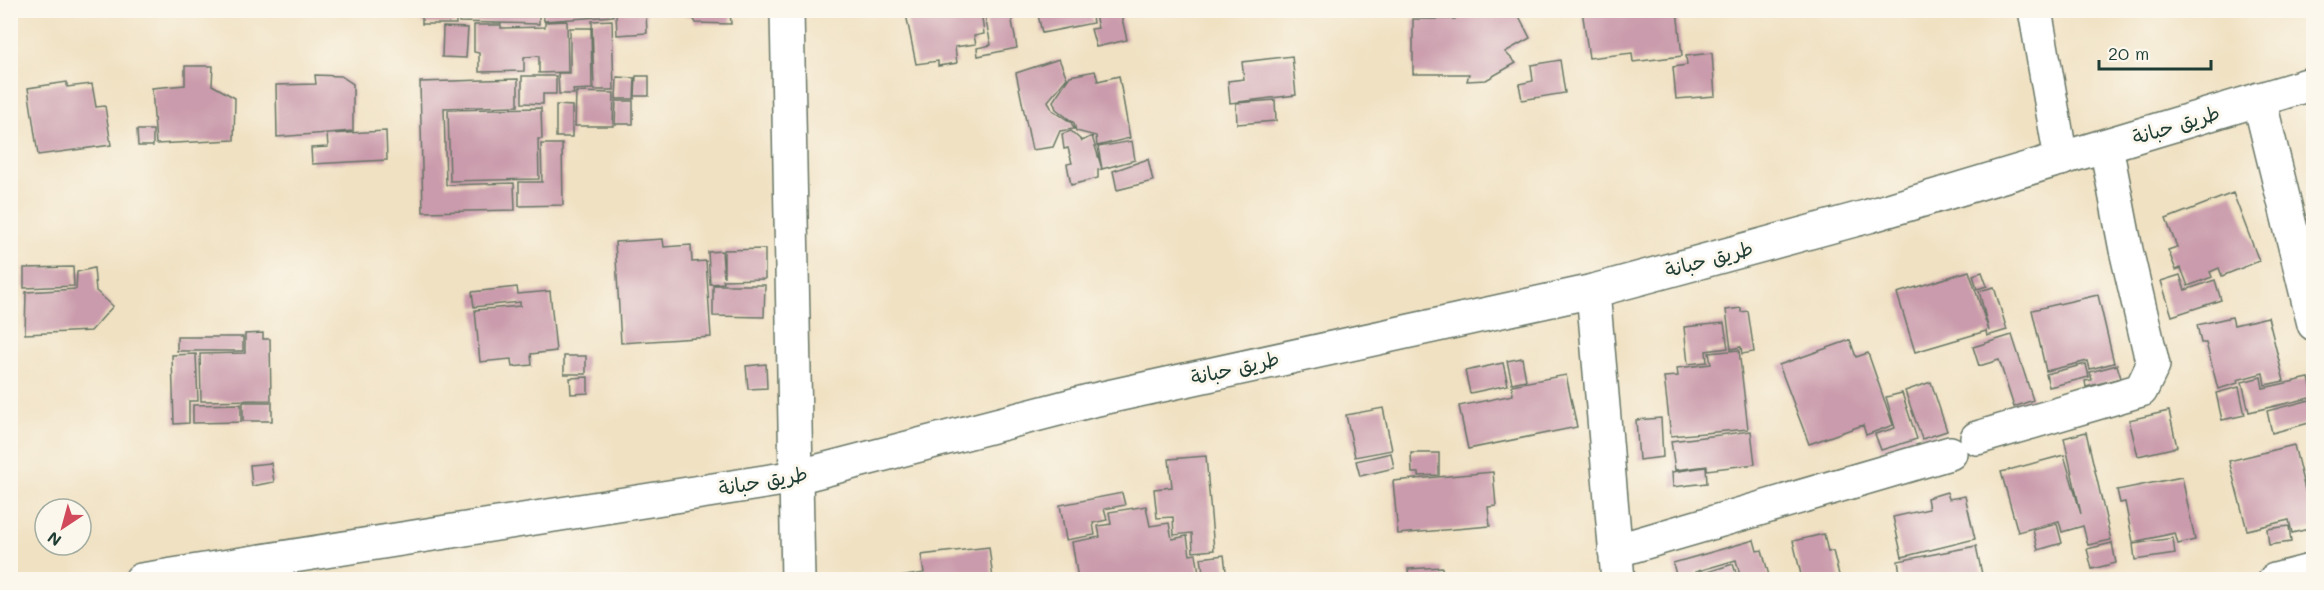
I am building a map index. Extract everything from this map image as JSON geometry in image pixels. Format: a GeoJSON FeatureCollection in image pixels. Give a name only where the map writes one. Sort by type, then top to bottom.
{"type":"FeatureCollection","features":[{"type":"Feature","properties":{"kind":"street"},"geometry":{"type":"LineString","coordinates":[[787,10],[798,579]]}},
{"type":"Feature","properties":{"kind":"street"},"geometry":{"type":"LineString","coordinates":[[2035,10],[2061,159]]}},
{"type":"Feature","properties":{"kind":"street","name":"طريق حبانة"},"geometry":{"type":"LineString","coordinates":[[141,579],[796,477],[1089,401],[1593,291],[1869,216],[2313,83]]}},
{"type":"Feature","properties":{"kind":"street"},"geometry":{"type":"LineString","coordinates":[[2259,99],[2313,324]]}},
{"type":"Feature","properties":{"kind":"street"},"geometry":{"type":"LineString","coordinates":[[1593,291],[1616,565],[1964,446],[2141,390],[2153,365],[2126,250],[2106,146]]}},
{"type":"Feature","properties":{"kind":"street"},"geometry":{"type":"LineString","coordinates":[[2275,579],[2313,570]]}},
{"type":"Feature","properties":{"kind":"building"},"geometry":{"type":"Polygon","coordinates":[[[422,10],[456,10],[456,24],[422,24],[422,10]]]}},
{"type":"Feature","properties":{"kind":"building"},"geometry":{"type":"Polygon","coordinates":[[[459,10],[539,10],[539,24],[459,22],[459,10]]]}},
{"type":"Feature","properties":{"kind":"building"},"geometry":{"type":"Polygon","coordinates":[[[543,10],[613,10],[613,16],[544,21],[543,10]]]}},
{"type":"Feature","properties":{"kind":"building"},"geometry":{"type":"Polygon","coordinates":[[[667,10],[730,10],[731,24],[696,23],[692,16],[667,14],[667,10]]]}},
{"type":"Feature","properties":{"kind":"building"},"geometry":{"type":"Polygon","coordinates":[[[924,10],[981,10],[984,34],[974,36],[976,44],[955,47],[957,63],[938,66],[938,61],[916,64],[906,14],[924,10]]]}},
{"type":"Feature","properties":{"kind":"building"},"geometry":{"type":"Polygon","coordinates":[[[1010,10],[1017,48],[978,56],[977,48],[991,45],[984,12],[1010,10]]]}},
{"type":"Feature","properties":{"kind":"building"},"geometry":{"type":"Polygon","coordinates":[[[1037,10],[1091,10],[1093,23],[1042,33],[1037,10]]]}},
{"type":"Feature","properties":{"kind":"building"},"geometry":{"type":"Polygon","coordinates":[[[1094,10],[1120,10],[1127,40],[1096,47],[1091,29],[1098,28],[1094,10]]]}},
{"type":"Feature","properties":{"kind":"building"},"geometry":{"type":"Polygon","coordinates":[[[1461,10],[1516,10],[1530,38],[1505,52],[1516,63],[1486,80],[1467,81],[1469,74],[1413,74],[1413,19],[1455,19],[1461,10]]]}},
{"type":"Feature","properties":{"kind":"building"},"geometry":{"type":"Polygon","coordinates":[[[1582,10],[1677,10],[1682,56],[1633,62],[1632,53],[1589,58],[1582,10]]]}},
{"type":"Feature","properties":{"kind":"building"},"geometry":{"type":"Polygon","coordinates":[[[646,12],[647,33],[617,35],[616,13],[646,12]]]}},
{"type":"Feature","properties":{"kind":"building"},"geometry":{"type":"Polygon","coordinates":[[[612,20],[614,90],[594,90],[592,21],[612,20]]]}},
{"type":"Feature","properties":{"kind":"building"},"geometry":{"type":"Polygon","coordinates":[[[567,21],[568,72],[539,73],[539,56],[524,57],[524,71],[479,72],[479,53],[474,52],[474,25],[501,25],[501,28],[545,27],[545,22],[567,21]]]}},
{"type":"Feature","properties":{"kind":"building"},"geometry":{"type":"Polygon","coordinates":[[[443,27],[468,28],[466,58],[442,57],[443,27]]]}},
{"type":"Feature","properties":{"kind":"building"},"geometry":{"type":"Polygon","coordinates":[[[570,28],[591,28],[592,89],[573,90],[574,94],[559,94],[558,73],[570,73],[570,28]]]}},
{"type":"Feature","properties":{"kind":"building"},"geometry":{"type":"Polygon","coordinates":[[[1712,53],[1715,96],[1676,99],[1673,67],[1687,65],[1686,56],[1712,53]]]}},
{"type":"Feature","properties":{"kind":"building"},"geometry":{"type":"Polygon","coordinates":[[[1292,56],[1296,95],[1230,103],[1228,81],[1244,79],[1242,62],[1292,56]]]}},
{"type":"Feature","properties":{"kind":"building"},"geometry":{"type":"Polygon","coordinates":[[[1059,59],[1067,78],[1048,101],[1052,110],[1071,122],[1074,129],[1060,131],[1053,147],[1032,150],[1016,73],[1059,59]]]}},
{"type":"Feature","properties":{"kind":"building"},"geometry":{"type":"Polygon","coordinates":[[[1560,60],[1565,93],[1522,100],[1519,84],[1533,81],[1531,65],[1560,60]]]}},
{"type":"Feature","properties":{"kind":"building"},"geometry":{"type":"Polygon","coordinates":[[[185,66],[213,66],[212,85],[235,98],[234,140],[156,144],[152,88],[185,85],[185,66]]]}},
{"type":"Feature","properties":{"kind":"building"},"geometry":{"type":"Polygon","coordinates":[[[1095,71],[1098,81],[1119,76],[1130,138],[1097,146],[1096,136],[1076,131],[1074,123],[1056,109],[1053,101],[1070,76],[1095,71]]]}},
{"type":"Feature","properties":{"kind":"building"},"geometry":{"type":"Polygon","coordinates":[[[315,75],[341,76],[353,84],[353,131],[277,137],[276,85],[316,84],[315,75]]]}},
{"type":"Feature","properties":{"kind":"building"},"geometry":{"type":"Polygon","coordinates":[[[522,76],[556,76],[556,94],[543,94],[543,104],[522,103],[522,76]]]}},
{"type":"Feature","properties":{"kind":"building"},"geometry":{"type":"Polygon","coordinates":[[[636,76],[649,76],[649,96],[635,96],[636,76]]]}},
{"type":"Feature","properties":{"kind":"building"},"geometry":{"type":"Polygon","coordinates":[[[617,77],[635,78],[634,99],[616,99],[617,77]]]}},
{"type":"Feature","properties":{"kind":"building"},"geometry":{"type":"Polygon","coordinates":[[[518,79],[518,106],[444,108],[446,185],[514,183],[515,210],[423,212],[420,82],[518,79]]]}},
{"type":"Feature","properties":{"kind":"building"},"geometry":{"type":"Polygon","coordinates":[[[67,82],[67,87],[92,84],[96,107],[105,106],[111,145],[38,155],[28,88],[67,82]]]}},
{"type":"Feature","properties":{"kind":"building"},"geometry":{"type":"Polygon","coordinates":[[[576,92],[614,93],[613,126],[575,126],[576,92]]]}},
{"type":"Feature","properties":{"kind":"building"},"geometry":{"type":"Polygon","coordinates":[[[1275,100],[1276,121],[1237,124],[1236,103],[1275,100]]]}},
{"type":"Feature","properties":{"kind":"building"},"geometry":{"type":"Polygon","coordinates":[[[616,101],[633,101],[633,124],[615,124],[616,101]]]}},
{"type":"Feature","properties":{"kind":"building"},"geometry":{"type":"Polygon","coordinates":[[[556,105],[572,106],[572,137],[556,137],[556,105]]]}},
{"type":"Feature","properties":{"kind":"building"},"geometry":{"type":"Polygon","coordinates":[[[541,108],[542,139],[538,139],[539,179],[450,181],[448,110],[541,108]]]}},
{"type":"Feature","properties":{"kind":"building"},"geometry":{"type":"Polygon","coordinates":[[[137,130],[153,130],[153,146],[138,146],[137,130]]]}},
{"type":"Feature","properties":{"kind":"building"},"geometry":{"type":"Polygon","coordinates":[[[386,131],[387,160],[312,164],[311,148],[328,147],[327,134],[386,131]]]}},
{"type":"Feature","properties":{"kind":"building"},"geometry":{"type":"Polygon","coordinates":[[[1071,131],[1082,141],[1092,136],[1102,169],[1098,170],[1098,178],[1071,185],[1067,164],[1072,163],[1068,148],[1064,149],[1062,134],[1071,131]]]}},
{"type":"Feature","properties":{"kind":"building"},"geometry":{"type":"Polygon","coordinates":[[[1132,141],[1135,160],[1102,169],[1098,147],[1132,141]]]}},
{"type":"Feature","properties":{"kind":"building"},"geometry":{"type":"Polygon","coordinates":[[[541,144],[562,144],[563,205],[519,206],[519,182],[542,182],[541,144]]]}},
{"type":"Feature","properties":{"kind":"building"},"geometry":{"type":"Polygon","coordinates":[[[1148,159],[1153,181],[1117,190],[1113,171],[1148,159]]]}},
{"type":"Feature","properties":{"kind":"building"},"geometry":{"type":"Polygon","coordinates":[[[2233,193],[2259,261],[2222,276],[2219,268],[2210,272],[2212,277],[2188,286],[2181,268],[2176,270],[2168,250],[2177,247],[2166,219],[2233,193]]]}},
{"type":"Feature","properties":{"kind":"building"},"geometry":{"type":"Polygon","coordinates":[[[663,239],[664,247],[691,245],[692,262],[706,261],[711,337],[621,343],[615,242],[663,239]]]}},
{"type":"Feature","properties":{"kind":"building"},"geometry":{"type":"Polygon","coordinates":[[[765,249],[765,279],[723,280],[724,283],[710,284],[708,252],[722,251],[724,277],[724,250],[765,249]]]}},
{"type":"Feature","properties":{"kind":"building"},"geometry":{"type":"Polygon","coordinates":[[[73,267],[74,286],[24,288],[24,268],[73,267]]]}},
{"type":"Feature","properties":{"kind":"building"},"geometry":{"type":"Polygon","coordinates":[[[94,268],[96,291],[113,306],[91,331],[25,334],[26,292],[76,289],[77,272],[94,268]]]}},
{"type":"Feature","properties":{"kind":"building"},"geometry":{"type":"Polygon","coordinates":[[[1969,271],[1989,331],[1979,291],[1994,287],[2007,330],[1987,336],[1986,331],[1915,352],[1897,293],[1969,271]]]}},
{"type":"Feature","properties":{"kind":"building"},"geometry":{"type":"Polygon","coordinates":[[[1982,272],[1987,286],[1977,289],[1973,275],[1982,272]]]}},
{"type":"Feature","properties":{"kind":"building"},"geometry":{"type":"Polygon","coordinates":[[[2180,275],[2185,290],[2215,280],[2221,300],[2172,316],[2161,281],[2180,275]]]}},
{"type":"Feature","properties":{"kind":"building"},"geometry":{"type":"Polygon","coordinates":[[[713,285],[765,285],[764,317],[713,316],[713,285]]]}},
{"type":"Feature","properties":{"kind":"building"},"geometry":{"type":"Polygon","coordinates":[[[517,287],[518,294],[550,291],[556,351],[531,354],[532,365],[512,367],[511,359],[480,362],[475,310],[520,306],[520,302],[474,307],[472,292],[517,287]]]}},
{"type":"Feature","properties":{"kind":"building"},"geometry":{"type":"Polygon","coordinates":[[[2098,295],[2114,363],[2090,369],[2088,361],[2046,371],[2032,310],[2098,295]]]}},
{"type":"Feature","properties":{"kind":"building"},"geometry":{"type":"Polygon","coordinates":[[[1741,308],[1741,312],[1748,311],[1754,352],[1742,354],[1741,347],[1731,349],[1726,310],[1741,308]]]}},
{"type":"Feature","properties":{"kind":"building"},"geometry":{"type":"Polygon","coordinates":[[[2232,317],[2234,325],[2268,317],[2284,381],[2265,385],[2263,373],[2237,380],[2238,383],[2218,389],[2206,343],[2201,343],[2197,325],[2232,317]]]}},
{"type":"Feature","properties":{"kind":"building"},"geometry":{"type":"Polygon","coordinates":[[[1724,323],[1728,348],[1706,351],[1707,362],[1688,364],[1684,327],[1724,323]]]}},
{"type":"Feature","properties":{"kind":"building"},"geometry":{"type":"Polygon","coordinates":[[[263,333],[263,339],[270,339],[271,400],[201,401],[200,354],[245,353],[245,334],[263,333]]]}},
{"type":"Feature","properties":{"kind":"building"},"geometry":{"type":"Polygon","coordinates":[[[2012,335],[2033,400],[2014,407],[1999,360],[1979,366],[1973,347],[2012,335]]]}},
{"type":"Feature","properties":{"kind":"building"},"geometry":{"type":"Polygon","coordinates":[[[177,337],[243,337],[243,351],[177,351],[177,337]]]}},
{"type":"Feature","properties":{"kind":"building"},"geometry":{"type":"Polygon","coordinates":[[[1850,340],[1856,357],[1868,353],[1893,425],[1866,435],[1863,425],[1809,444],[1779,365],[1850,340]]]}},
{"type":"Feature","properties":{"kind":"building"},"geometry":{"type":"Polygon","coordinates":[[[1739,350],[1748,429],[1671,436],[1664,377],[1678,376],[1677,368],[1711,364],[1709,353],[1739,350]]]}},
{"type":"Feature","properties":{"kind":"building"},"geometry":{"type":"Polygon","coordinates":[[[196,354],[198,401],[189,401],[189,423],[174,424],[172,355],[196,354]]]}},
{"type":"Feature","properties":{"kind":"building"},"geometry":{"type":"Polygon","coordinates":[[[564,356],[586,356],[586,374],[564,374],[564,356]]]}},
{"type":"Feature","properties":{"kind":"building"},"geometry":{"type":"Polygon","coordinates":[[[1522,358],[1526,380],[1512,383],[1507,361],[1522,358]]]}},
{"type":"Feature","properties":{"kind":"building"},"geometry":{"type":"Polygon","coordinates":[[[1503,363],[1508,385],[1470,393],[1465,371],[1503,363]]]}},
{"type":"Feature","properties":{"kind":"building"},"geometry":{"type":"Polygon","coordinates":[[[766,364],[767,388],[748,389],[746,366],[766,364]]]}},
{"type":"Feature","properties":{"kind":"building"},"geometry":{"type":"Polygon","coordinates":[[[2086,364],[2089,377],[2049,387],[2046,374],[2086,364]]]}},
{"type":"Feature","properties":{"kind":"building"},"geometry":{"type":"Polygon","coordinates":[[[2117,365],[2121,378],[2086,387],[2085,381],[2092,380],[2090,372],[2117,365]]]}},
{"type":"Feature","properties":{"kind":"building"},"geometry":{"type":"Polygon","coordinates":[[[1566,375],[1577,427],[1468,449],[1459,406],[1513,395],[1512,385],[1566,375]]]}},
{"type":"Feature","properties":{"kind":"building"},"geometry":{"type":"Polygon","coordinates":[[[588,377],[588,393],[571,394],[570,378],[588,377]]]}},
{"type":"Feature","properties":{"kind":"building"},"geometry":{"type":"Polygon","coordinates":[[[2261,377],[2263,388],[2309,378],[2314,397],[2249,412],[2242,382],[2261,377]]]}},
{"type":"Feature","properties":{"kind":"building"},"geometry":{"type":"Polygon","coordinates":[[[1931,382],[1947,431],[1922,439],[1905,391],[1931,382]]]}},
{"type":"Feature","properties":{"kind":"building"},"geometry":{"type":"Polygon","coordinates":[[[2239,387],[2245,415],[2222,420],[2216,393],[2239,387]]]}},
{"type":"Feature","properties":{"kind":"building"},"geometry":{"type":"Polygon","coordinates":[[[1902,393],[1917,439],[1881,450],[1875,434],[1895,428],[1886,397],[1902,393]]]}},
{"type":"Feature","properties":{"kind":"building"},"geometry":{"type":"Polygon","coordinates":[[[2310,400],[2313,422],[2272,433],[2267,411],[2310,400]]]}},
{"type":"Feature","properties":{"kind":"building"},"geometry":{"type":"Polygon","coordinates":[[[243,402],[272,402],[272,421],[243,421],[243,402]]]}},
{"type":"Feature","properties":{"kind":"building"},"geometry":{"type":"Polygon","coordinates":[[[241,404],[241,422],[193,423],[193,405],[241,404]]]}},
{"type":"Feature","properties":{"kind":"building"},"geometry":{"type":"Polygon","coordinates":[[[1383,408],[1392,450],[1355,457],[1346,415],[1383,408]]]}},
{"type":"Feature","properties":{"kind":"building"},"geometry":{"type":"Polygon","coordinates":[[[2169,411],[2177,447],[2138,456],[2129,420],[2169,411]]]}},
{"type":"Feature","properties":{"kind":"building"},"geometry":{"type":"Polygon","coordinates":[[[1661,418],[1663,457],[1639,460],[1636,420],[1661,418]]]}},
{"type":"Feature","properties":{"kind":"building"},"geometry":{"type":"Polygon","coordinates":[[[1751,431],[1755,464],[1707,470],[1707,466],[1675,470],[1671,441],[1751,431]]]}},
{"type":"Feature","properties":{"kind":"building"},"geometry":{"type":"Polygon","coordinates":[[[2086,432],[2111,540],[2088,545],[2083,526],[2062,532],[2059,521],[2018,532],[2001,472],[2064,455],[2081,514],[2064,438],[2086,432]]]}},
{"type":"Feature","properties":{"kind":"building"},"geometry":{"type":"Polygon","coordinates":[[[2294,445],[2309,506],[2313,505],[2313,528],[2292,533],[2289,520],[2247,530],[2229,461],[2294,445]]]}},
{"type":"Feature","properties":{"kind":"building"},"geometry":{"type":"Polygon","coordinates":[[[1391,453],[1394,468],[1360,476],[1356,461],[1391,453]]]}},
{"type":"Feature","properties":{"kind":"building"},"geometry":{"type":"Polygon","coordinates":[[[1411,453],[1439,453],[1439,475],[1419,476],[1419,473],[1412,473],[1411,453]]]}},
{"type":"Feature","properties":{"kind":"building"},"geometry":{"type":"Polygon","coordinates":[[[1206,456],[1214,550],[1193,552],[1192,533],[1174,535],[1173,517],[1157,518],[1154,489],[1172,487],[1169,459],[1206,456]]]}},
{"type":"Feature","properties":{"kind":"building"},"geometry":{"type":"Polygon","coordinates":[[[271,463],[274,482],[252,486],[250,465],[271,463]]]}},
{"type":"Feature","properties":{"kind":"building"},"geometry":{"type":"Polygon","coordinates":[[[1706,467],[1707,483],[1673,487],[1672,472],[1706,467]]]}},
{"type":"Feature","properties":{"kind":"building"},"geometry":{"type":"Polygon","coordinates":[[[1493,472],[1496,506],[1488,507],[1490,526],[1398,534],[1393,481],[1493,472]]]}},
{"type":"Feature","properties":{"kind":"building"},"geometry":{"type":"Polygon","coordinates":[[[2182,477],[2195,540],[2178,544],[2175,533],[2133,542],[2125,502],[2120,503],[2117,490],[2182,477]]]}},
{"type":"Feature","properties":{"kind":"building"},"geometry":{"type":"Polygon","coordinates":[[[1947,492],[1949,499],[1965,496],[1975,539],[1902,557],[1893,517],[1929,509],[1927,498],[1947,492]]]}},
{"type":"Feature","properties":{"kind":"building"},"geometry":{"type":"Polygon","coordinates":[[[1122,493],[1125,505],[1104,509],[1107,520],[1093,523],[1095,535],[1066,540],[1060,505],[1122,493]]]}},
{"type":"Feature","properties":{"kind":"building"},"geometry":{"type":"Polygon","coordinates":[[[1146,506],[1150,526],[1169,523],[1172,539],[1187,536],[1190,555],[1196,554],[1200,579],[1078,579],[1072,542],[1100,537],[1098,526],[1111,524],[1109,512],[1146,506]]]}},
{"type":"Feature","properties":{"kind":"building"},"geometry":{"type":"Polygon","coordinates":[[[2057,524],[2062,543],[2038,550],[2033,530],[2057,524]]]}},
{"type":"Feature","properties":{"kind":"building"},"geometry":{"type":"Polygon","coordinates":[[[2289,526],[2291,542],[2269,545],[2267,529],[2289,526]]]}},
{"type":"Feature","properties":{"kind":"building"},"geometry":{"type":"Polygon","coordinates":[[[1824,534],[1828,552],[1833,551],[1840,579],[1802,579],[1793,541],[1824,534]]]}},
{"type":"Feature","properties":{"kind":"building"},"geometry":{"type":"Polygon","coordinates":[[[2173,538],[2175,554],[2135,560],[2133,544],[2173,538]]]}},
{"type":"Feature","properties":{"kind":"building"},"geometry":{"type":"Polygon","coordinates":[[[1754,540],[1757,551],[1762,550],[1770,579],[1741,579],[1736,560],[1695,572],[1697,579],[1677,579],[1673,563],[1754,540]]]}},
{"type":"Feature","properties":{"kind":"building"},"geometry":{"type":"Polygon","coordinates":[[[2112,543],[2116,563],[2092,569],[2087,549],[2112,543]]]}},
{"type":"Feature","properties":{"kind":"building"},"geometry":{"type":"Polygon","coordinates":[[[1976,546],[1983,579],[1901,579],[1898,561],[1976,546]]]}},
{"type":"Feature","properties":{"kind":"building"},"geometry":{"type":"Polygon","coordinates":[[[989,547],[993,579],[887,579],[924,573],[921,555],[989,547]]]}},
{"type":"Feature","properties":{"kind":"building"},"geometry":{"type":"Polygon","coordinates":[[[1224,555],[1227,579],[1204,579],[1201,558],[1224,555]]]}},
{"type":"Feature","properties":{"kind":"building"},"geometry":{"type":"Polygon","coordinates":[[[1733,564],[1738,579],[1700,579],[1698,575],[1733,564]]]}},
{"type":"Feature","properties":{"kind":"building"},"geometry":{"type":"Polygon","coordinates":[[[1442,567],[1443,579],[1409,579],[1408,569],[1442,567]]]}}]}
